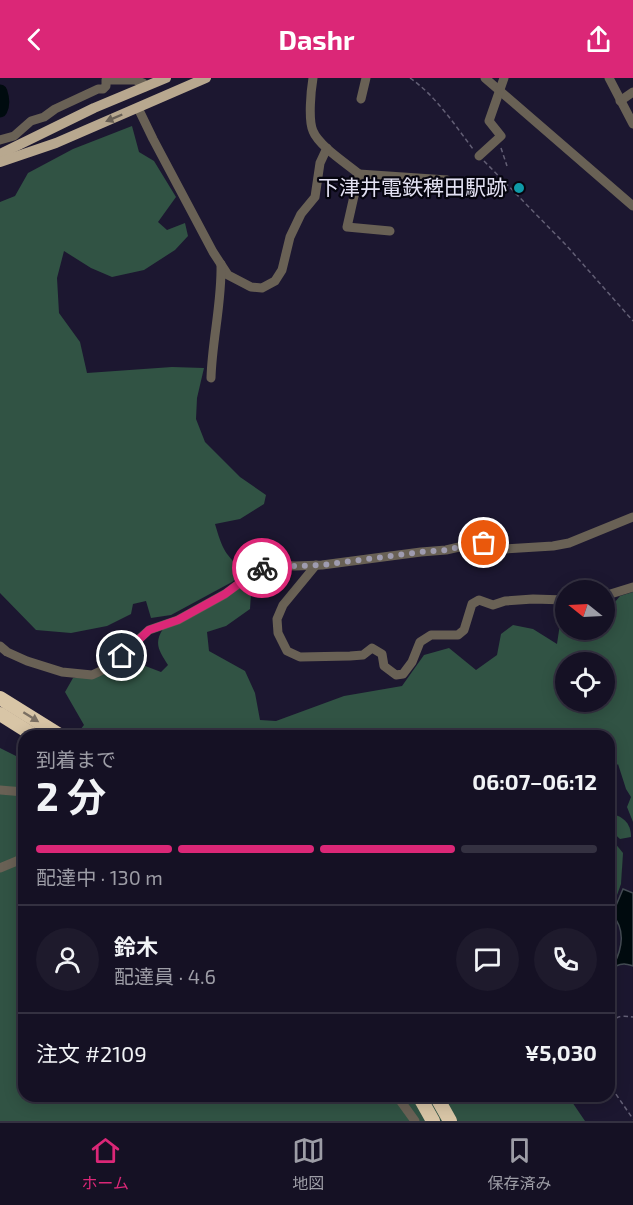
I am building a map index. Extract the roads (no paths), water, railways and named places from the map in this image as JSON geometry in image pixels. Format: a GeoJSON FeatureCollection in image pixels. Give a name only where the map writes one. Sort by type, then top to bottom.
{"type":"FeatureCollection","features":[{"type":"Feature","properties":{"kind":"highway"},"geometry":{"type":"LineString","coordinates":[[0,698],[51,730]]}},
{"type":"Feature","properties":{"kind":"highway"},"geometry":{"type":"LineString","coordinates":[[0,714],[25,730]]}},
{"type":"Feature","properties":{"kind":"highway"},"geometry":{"type":"LineString","coordinates":[[423,1102],[434,1121]]}},
{"type":"Feature","properties":{"kind":"highway"},"geometry":{"type":"LineString","coordinates":[[439,1102],[450,1121]]}},
{"type":"Feature","properties":{"kind":"main road"},"geometry":{"type":"LineString","coordinates":[[0,154],[67,121],[166,78]]}},
{"type":"Feature","properties":{"kind":"main road"},"geometry":{"type":"LineString","coordinates":[[0,162],[56,143],[206,78]]}},
{"type":"Feature","properties":{"kind":"street"},"geometry":{"type":"LineString","coordinates":[[313,78],[312,130],[317,138],[359,174],[447,180]]}},
{"type":"Feature","properties":{"kind":"street"},"geometry":{"type":"LineString","coordinates":[[361,99],[366,78]]}},
{"type":"Feature","properties":{"kind":"street"},"geometry":{"type":"LineString","coordinates":[[485,78],[633,206]]}},
{"type":"Feature","properties":{"kind":"street"},"geometry":{"type":"LineString","coordinates":[[479,156],[501,135],[489,121],[504,78]]}},
{"type":"Feature","properties":{"kind":"street"},"geometry":{"type":"LineString","coordinates":[[609,78],[633,124]]}},
{"type":"Feature","properties":{"kind":"street"},"geometry":{"type":"LineString","coordinates":[[0,140],[14,136],[31,121],[44,117],[55,109],[98,89],[103,89],[106,86],[106,80],[135,80],[143,83],[144,87]]}},
{"type":"Feature","properties":{"kind":"street"},"geometry":{"type":"LineString","coordinates":[[620,101],[633,92]]}},
{"type":"Feature","properties":{"kind":"street"},"geometry":{"type":"LineString","coordinates":[[138,108],[220,263],[228,275],[251,287],[262,288],[275,282],[282,270],[290,237],[301,214],[315,197],[320,163],[327,147]]}},
{"type":"Feature","properties":{"kind":"street"},"geometry":{"type":"LineString","coordinates":[[359,174],[347,227],[390,231]]}},
{"type":"Feature","properties":{"kind":"street"},"geometry":{"type":"LineString","coordinates":[[211,378],[221,286],[220,263]]}},
{"type":"Feature","properties":{"kind":"street"},"geometry":{"type":"LineString","coordinates":[[0,646],[27,661],[62,672],[92,675],[107,668],[149,630],[178,620],[225,594],[265,566],[316,565],[446,550],[484,543],[504,549],[553,546],[569,543],[633,517]]}},
{"type":"Feature","properties":{"kind":"street"},"geometry":{"type":"LineString","coordinates":[[316,565],[283,605],[277,619],[278,633],[287,651],[300,657],[350,656],[363,655],[372,648],[382,654],[384,666],[396,675],[403,674],[412,662],[420,642],[431,635],[458,635],[464,630],[472,604],[479,600],[493,605],[505,601],[555,600]]}},
{"type":"Feature","properties":{"kind":"street"},"geometry":{"type":"LineString","coordinates":[[615,593],[633,587]]}},
{"type":"Feature","properties":{"kind":"street"},"geometry":{"type":"LineString","coordinates":[[0,790],[18,792]]}},
{"type":"Feature","properties":{"kind":"street"},"geometry":{"type":"LineString","coordinates":[[0,868],[18,860]]}},
{"type":"Feature","properties":{"kind":"street"},"geometry":{"type":"LineString","coordinates":[[402,1102],[415,1121]]}},
{"type":"Feature","properties":{"kind":"waterway"},"geometry":{"type":"LineString","coordinates":[[0,92],[2,101],[0,110]]}},
{"type":"Feature","properties":{"kind":"place","name":"下津井電鉄稗田駅跡"},"geometry":{"type":"Point","coordinates":[519,188]}}]}
